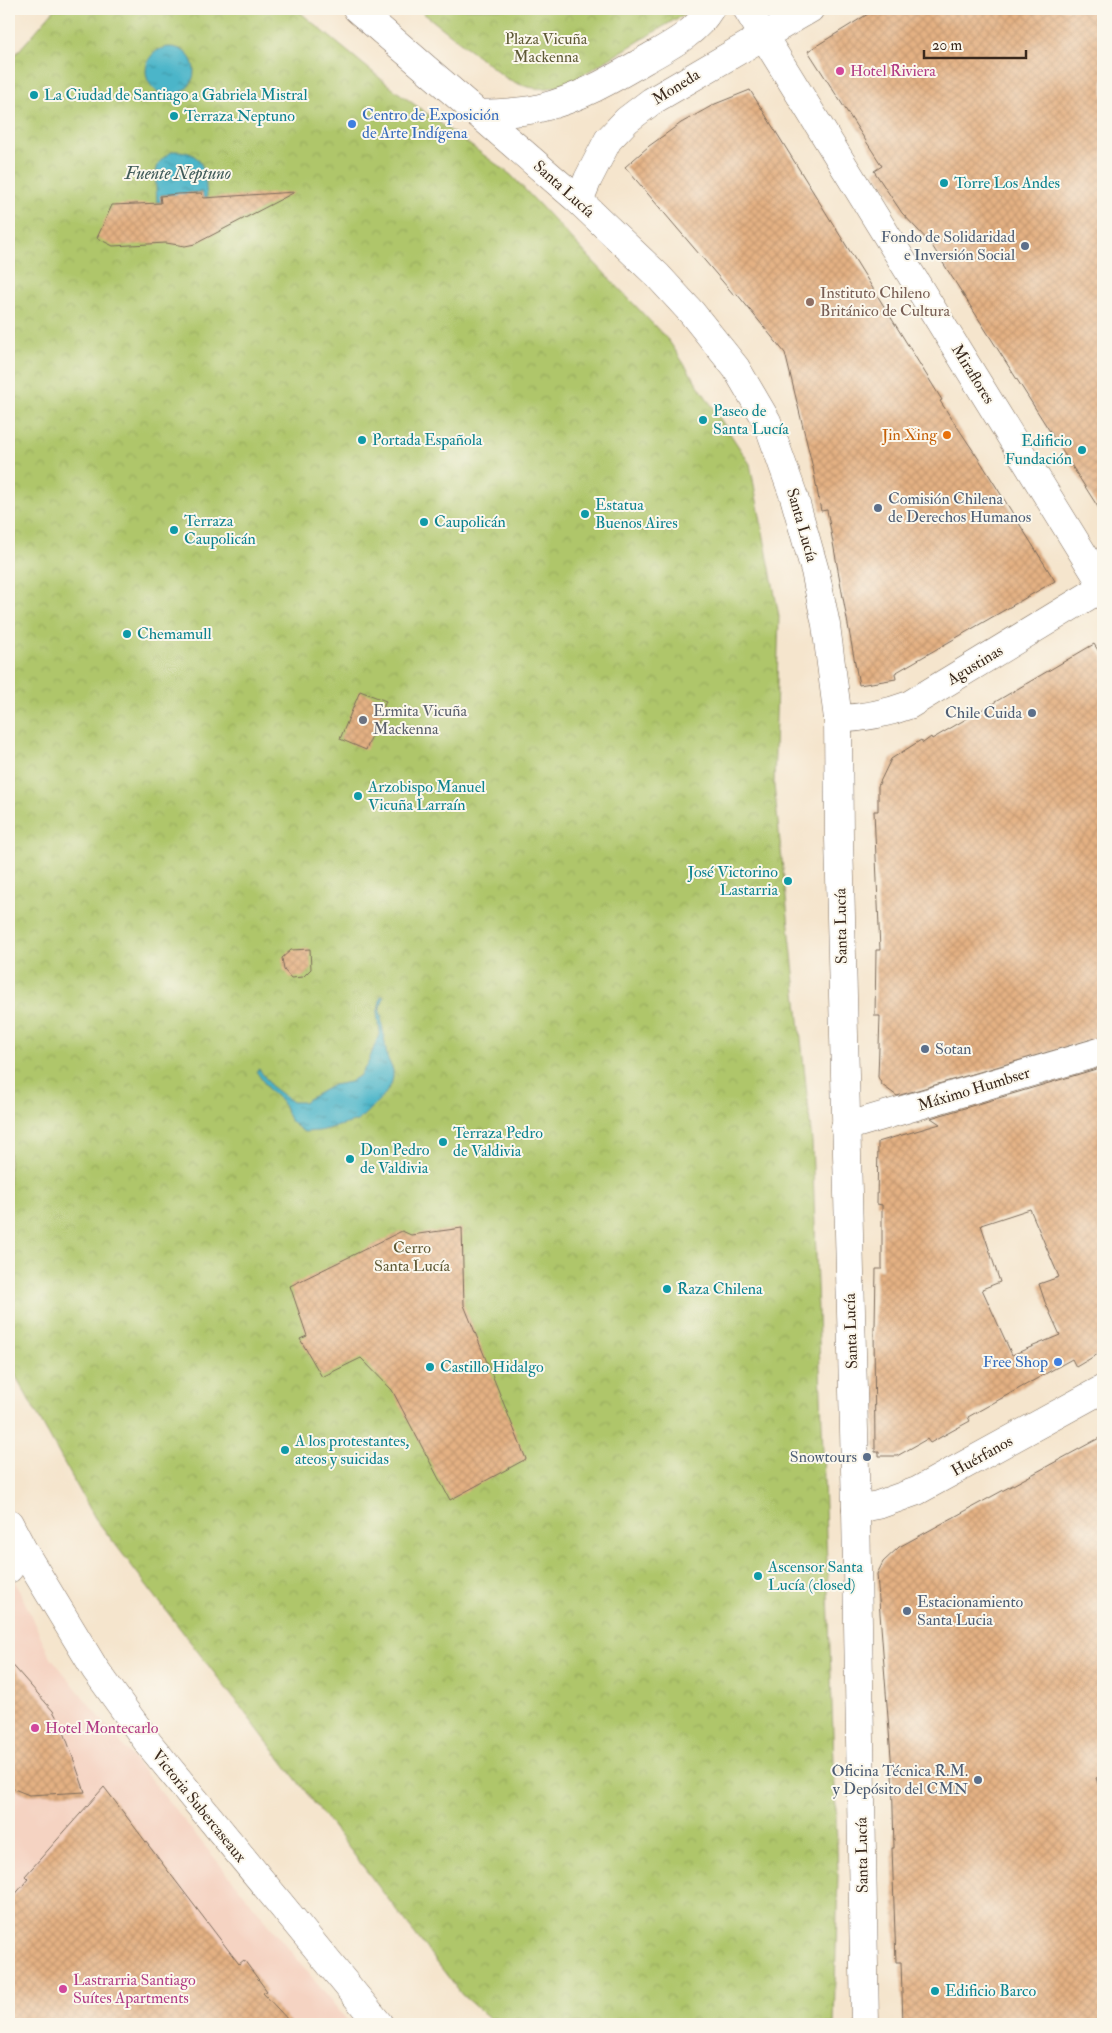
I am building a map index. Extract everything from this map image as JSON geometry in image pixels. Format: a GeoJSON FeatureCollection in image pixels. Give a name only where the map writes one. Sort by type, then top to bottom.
{"type":"FeatureCollection","features":[{"type":"Feature","properties":{"kind":"main road","name":"Santa Lucía"},"geometry":{"type":"LineString","coordinates":[[357,9],[579,202],[658,276],[692,313],[736,368],[767,421],[794,497],[815,571],[826,625],[838,719],[838,829],[856,1509],[865,2024]]}},
{"type":"Feature","properties":{"kind":"main road"},"geometry":{"type":"LineString","coordinates":[[479,114],[540,108],[574,98],[607,82],[673,44],[704,20],[710,9]]}},
{"type":"Feature","properties":{"kind":"main road","name":"Miraflores"},"geometry":{"type":"LineString","coordinates":[[747,9],[1103,587]]}},
{"type":"Feature","properties":{"kind":"main road","name":"Moneda"},"geometry":{"type":"LineString","coordinates":[[579,202],[588,179],[608,140],[627,120],[652,101],[810,9]]}},
{"type":"Feature","properties":{"kind":"main road","name":"Agustinas"},"geometry":{"type":"LineString","coordinates":[[838,719],[865,718],[908,706],[1103,587]]}},
{"type":"Feature","properties":{"kind":"main road","name":"Máximo Humbser"},"geometry":{"type":"LineString","coordinates":[[845,1127],[1103,1051]]}},
{"type":"Feature","properties":{"kind":"main road","name":"Huérfanos"},"geometry":{"type":"LineString","coordinates":[[856,1509],[878,1505],[917,1491],[1103,1389]]}},
{"type":"Feature","properties":{"kind":"main road","name":"Victoria Subercaseaux"},"geometry":{"type":"LineString","coordinates":[[9,1522],[16,1559],[149,1744],[379,2024]]}},
{"type":"Feature","properties":{"kind":"shaded area"},"geometry":{"type":"Polygon","coordinates":[[[9,1568],[49,1655],[350,2024],[9,2024],[9,1568]]]}},
{"type":"Feature","properties":{"kind":"green space","name":"Cerro Santa Lucía"},"geometry":{"type":"Polygon","coordinates":[[[55,9],[296,9],[392,88],[511,175],[669,341],[750,464],[779,616],[774,785],[812,1142],[838,1874],[834,2024],[495,2024],[462,1995],[95,1518],[9,1364],[9,62],[55,9]]]}},
{"type":"Feature","properties":{"kind":"green space","name":"Plaza Vicuña Mackenna"},"geometry":{"type":"Polygon","coordinates":[[[418,9],[689,9],[686,13],[574,80],[556,87],[531,88],[506,78],[418,9]]]}},
{"type":"Feature","properties":{"kind":"water"},"geometry":{"type":"Polygon","coordinates":[[[170,47],[179,49],[187,54],[192,62],[194,71],[192,80],[187,88],[179,93],[170,95],[161,93],[153,88],[148,80],[146,71],[148,62],[153,54],[161,49],[170,47]]]}},
{"type":"Feature","properties":{"kind":"water","name":"Fuente Neptuno"},"geometry":{"type":"Polygon","coordinates":[[[174,151],[192,154],[198,159],[204,172],[207,198],[203,198],[202,192],[189,193],[190,199],[174,201],[173,194],[161,195],[161,202],[157,202],[156,172],[158,166],[166,155],[174,151]]]}},
{"type":"Feature","properties":{"kind":"water"},"geometry":{"type":"Polygon","coordinates":[[[381,996],[384,997],[380,1009],[387,1057],[393,1070],[391,1085],[385,1094],[358,1121],[319,1131],[304,1132],[291,1122],[282,1102],[269,1090],[256,1071],[259,1069],[272,1087],[292,1102],[303,1102],[333,1085],[350,1082],[359,1076],[367,1065],[380,1032],[377,1014],[381,996]]]}},
{"type":"Feature","properties":{"kind":"building"},"geometry":{"type":"Polygon","coordinates":[[[876,9],[1103,9],[1103,515],[931,244],[902,213],[874,171],[882,166],[808,51],[876,9]]]}},
{"type":"Feature","properties":{"kind":"building"},"geometry":{"type":"Polygon","coordinates":[[[750,90],[942,400],[940,401],[1055,581],[895,673],[896,679],[859,685],[827,510],[821,511],[813,468],[785,353],[737,294],[734,295],[625,167],[649,146],[681,123],[715,104],[750,90]]]}},
{"type":"Feature","properties":{"kind":"building"},"geometry":{"type":"Polygon","coordinates":[[[295,192],[195,244],[185,246],[166,243],[113,246],[97,238],[112,205],[161,203],[160,196],[177,194],[202,193],[203,198],[295,192]]]}},
{"type":"Feature","properties":{"kind":"building"},"geometry":{"type":"Polygon","coordinates":[[[1094,644],[1103,658],[1103,1036],[897,1096],[882,1085],[878,1077],[880,1016],[875,1016],[876,950],[880,950],[874,811],[878,811],[878,786],[891,759],[921,740],[923,743],[931,737],[932,739],[1094,644]]]}},
{"type":"Feature","properties":{"kind":"building","name":"Ermita Vicuña Mackenna"},"geometry":{"type":"Polygon","coordinates":[[[360,691],[386,701],[366,750],[340,739],[360,691]]]}},
{"type":"Feature","properties":{"kind":"building"},"geometry":{"type":"Polygon","coordinates":[[[310,949],[311,969],[303,977],[291,978],[284,970],[282,958],[291,950],[310,949]]]}},
{"type":"Feature","properties":{"kind":"building"},"geometry":{"type":"Polygon","coordinates":[[[1103,1067],[1103,1351],[1076,1367],[1072,1359],[968,1417],[970,1421],[930,1443],[927,1439],[897,1456],[879,1456],[879,1452],[875,1452],[874,1326],[876,1269],[882,1269],[882,1205],[877,1204],[878,1142],[940,1124],[931,1118],[1103,1067]],[[1030,1209],[981,1225],[1000,1282],[982,1289],[1012,1355],[1060,1335],[1039,1284],[1059,1277],[1030,1209]]]}},
{"type":"Feature","properties":{"kind":"building","name":"Castillo Hidalgo"},"geometry":{"type":"Polygon","coordinates":[[[462,1228],[464,1305],[526,1459],[450,1500],[392,1390],[361,1358],[322,1377],[300,1339],[307,1336],[290,1286],[402,1231],[411,1235],[462,1228]]]}},
{"type":"Feature","properties":{"kind":"building"},"geometry":{"type":"Polygon","coordinates":[[[1103,1436],[1103,1775],[1096,1778],[1103,1796],[1103,2024],[903,2024],[901,1962],[896,1962],[892,1848],[894,1848],[892,1770],[877,1574],[883,1562],[899,1547],[1103,1436]]]}},
{"type":"Feature","properties":{"kind":"building","name":"Hotel Montecarlo"},"geometry":{"type":"Polygon","coordinates":[[[9,1661],[53,1711],[63,1729],[85,1792],[29,1795],[9,1787],[9,1661]]]}},
{"type":"Feature","properties":{"kind":"building"},"geometry":{"type":"Polygon","coordinates":[[[104,1787],[239,1964],[244,1960],[267,1991],[263,1993],[292,2024],[9,2024],[9,1902],[28,1879],[25,1876],[104,1787]]]}},
{"type":"Feature","properties":{"kind":"place","name":"Hotel Riviera"},"geometry":{"type":"Point","coordinates":[840,71]}},
{"type":"Feature","properties":{"kind":"place","name":"La Ciudad de Santiago a Gabriela Mistral"},"geometry":{"type":"Point","coordinates":[34,95]}},
{"type":"Feature","properties":{"kind":"place","name":"Terraza Neptuno"},"geometry":{"type":"Point","coordinates":[174,116]}},
{"type":"Feature","properties":{"kind":"place","name":"Centro de Exposición de Arte Indígena"},"geometry":{"type":"Point","coordinates":[352,124]}},
{"type":"Feature","properties":{"kind":"place","name":"Torre Los Andes"},"geometry":{"type":"Point","coordinates":[944,183]}},
{"type":"Feature","properties":{"kind":"place","name":"Fondo de Solidaridad e Inversión Social"},"geometry":{"type":"Point","coordinates":[1025,246]}},
{"type":"Feature","properties":{"kind":"place","name":"Instituto Chileno Británico de Cultura"},"geometry":{"type":"Point","coordinates":[810,302]}},
{"type":"Feature","properties":{"kind":"place","name":"Paseo de Santa Lucía"},"geometry":{"type":"Point","coordinates":[703,420]}},
{"type":"Feature","properties":{"kind":"place","name":"Jin Xing"},"geometry":{"type":"Point","coordinates":[947,435]}},
{"type":"Feature","properties":{"kind":"place","name":"Portada Española"},"geometry":{"type":"Point","coordinates":[362,440]}},
{"type":"Feature","properties":{"kind":"place","name":"Edificio Fundación"},"geometry":{"type":"Point","coordinates":[1082,450]}},
{"type":"Feature","properties":{"kind":"place","name":"Comisión Chilena de Derechos Humanos"},"geometry":{"type":"Point","coordinates":[878,508]}},
{"type":"Feature","properties":{"kind":"place","name":"Estatua Buenos Aires"},"geometry":{"type":"Point","coordinates":[585,514]}},
{"type":"Feature","properties":{"kind":"place","name":"Caupolicán"},"geometry":{"type":"Point","coordinates":[424,522]}},
{"type":"Feature","properties":{"kind":"place","name":"Terraza Caupolicán"},"geometry":{"type":"Point","coordinates":[174,530]}},
{"type":"Feature","properties":{"kind":"place","name":"Chemamull"},"geometry":{"type":"Point","coordinates":[127,634]}},
{"type":"Feature","properties":{"kind":"place","name":"Chile Cuida"},"geometry":{"type":"Point","coordinates":[1032,713]}},
{"type":"Feature","properties":{"kind":"place","name":"Ermita Vicuña Mackenna"},"geometry":{"type":"Point","coordinates":[363,720]}},
{"type":"Feature","properties":{"kind":"place","name":"Arzobispo Manuel Vicuña Larraín"},"geometry":{"type":"Point","coordinates":[358,796]}},
{"type":"Feature","properties":{"kind":"place","name":"José Victorino Lastarria"},"geometry":{"type":"Point","coordinates":[788,881]}},
{"type":"Feature","properties":{"kind":"place","name":"Sotan"},"geometry":{"type":"Point","coordinates":[925,1049]}},
{"type":"Feature","properties":{"kind":"place","name":"Terraza Pedro de Valdivia"},"geometry":{"type":"Point","coordinates":[443,1142]}},
{"type":"Feature","properties":{"kind":"place","name":"Don Pedro de Valdivia"},"geometry":{"type":"Point","coordinates":[350,1159]}},
{"type":"Feature","properties":{"kind":"place","name":"Raza Chilena"},"geometry":{"type":"Point","coordinates":[667,1289]}},
{"type":"Feature","properties":{"kind":"place","name":"Free Shop"},"geometry":{"type":"Point","coordinates":[1058,1362]}},
{"type":"Feature","properties":{"kind":"place","name":"Castillo Hidalgo"},"geometry":{"type":"Point","coordinates":[430,1367]}},
{"type":"Feature","properties":{"kind":"place","name":"A los protestantes, ateos y suicidas"},"geometry":{"type":"Point","coordinates":[285,1450]}},
{"type":"Feature","properties":{"kind":"place","name":"Snowtours"},"geometry":{"type":"Point","coordinates":[867,1457]}},
{"type":"Feature","properties":{"kind":"place","name":"Ascensor Santa Lucía (closed)"},"geometry":{"type":"Point","coordinates":[758,1576]}},
{"type":"Feature","properties":{"kind":"place","name":"Estacionamiento Santa Lucia"},"geometry":{"type":"Point","coordinates":[907,1611]}},
{"type":"Feature","properties":{"kind":"place","name":"Hotel Montecarlo"},"geometry":{"type":"Point","coordinates":[35,1728]}},
{"type":"Feature","properties":{"kind":"place","name":"Oficina Técnica R.M. y Depósito del CMN"},"geometry":{"type":"Point","coordinates":[978,1780]}},
{"type":"Feature","properties":{"kind":"place","name":"Lastrarria Santiago Suítes Apartments"},"geometry":{"type":"Point","coordinates":[63,1989]}},
{"type":"Feature","properties":{"kind":"place","name":"Edificio Barco"},"geometry":{"type":"Point","coordinates":[935,1991]}}]}
